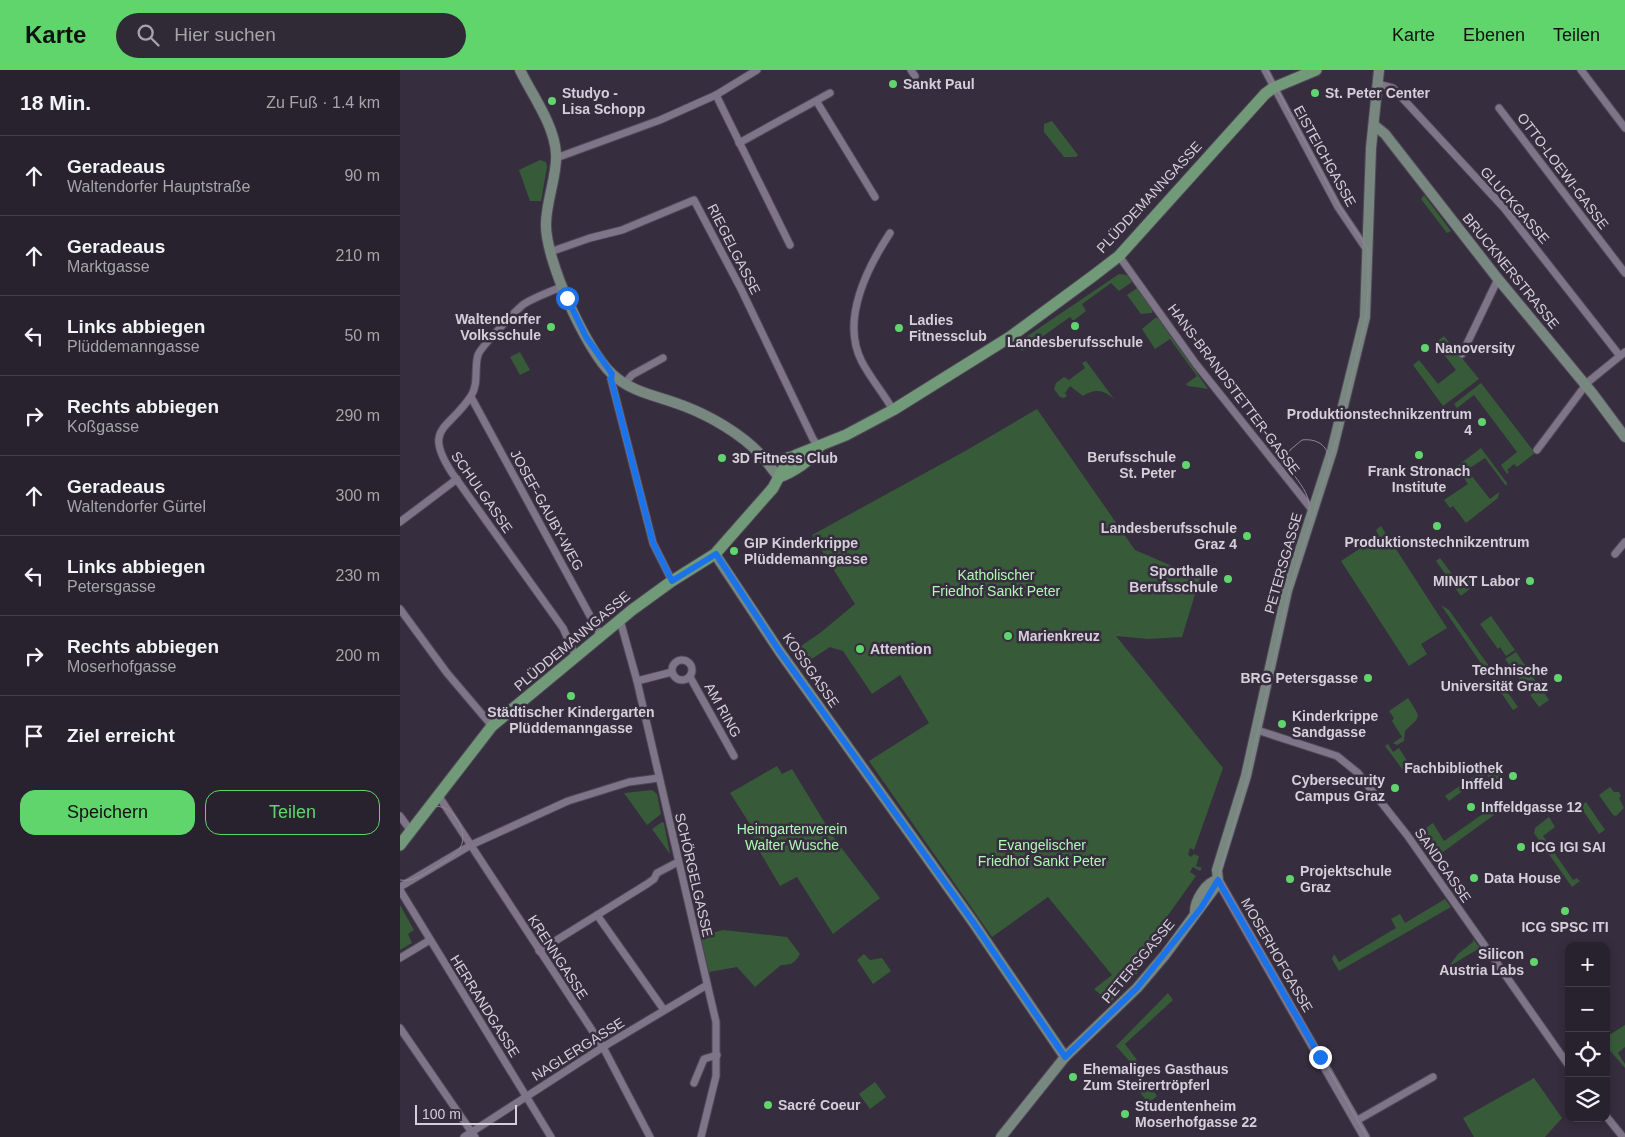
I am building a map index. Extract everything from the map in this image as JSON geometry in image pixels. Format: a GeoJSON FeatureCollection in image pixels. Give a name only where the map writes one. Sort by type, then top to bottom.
{"type":"FeatureCollection","features":[{"type":"Feature","properties":{"kind":"main road"},"geometry":{"type":"LineString","coordinates":[[520,70],[549,130],[556,158],[546,216],[546,237],[563,286],[586,337],[612,374],[636,390],[683,406],[711,419],[740,437],[765,459],[779,477]]}},
{"type":"Feature","properties":{"kind":"main road","name":"PLÜDDEMANNGASSE"},"geometry":{"type":"LineString","coordinates":[[400,845],[492,726],[620,620],[672,581],[716,554],[773,488],[783,468],[796,455],[819,447],[893,410],[1010,338],[1119,256],[1253,105],[1274,88],[1316,70]]}},
{"type":"Feature","properties":{"kind":"main road","name":"PETERSGASSE"},"geometry":{"type":"LineString","coordinates":[[1001,1137],[1065,1057],[1137,988],[1165,955],[1195,912],[1212,893],[1218,880],[1217,870],[1246,776],[1287,591],[1337,435],[1361,332],[1367,292],[1371,148],[1378,70]]}},
{"type":"Feature","properties":{"kind":"main road","name":"BRUCKNERSTRASSE"},"geometry":{"type":"LineString","coordinates":[[1374,125],[1391,142],[1498,279],[1586,385],[1625,437]]}},
{"type":"Feature","properties":{"kind":"main road","name":"PLÜDDEMANNGASSE"},"geometry":{"type":"LineString","coordinates":[[779,477],[789,474],[815,455],[819,447]]}},
{"type":"Feature","properties":{"kind":"main road"},"geometry":{"type":"LineString","coordinates":[[765,459],[780,460],[796,455]]}},
{"type":"Feature","properties":{"kind":"main road","name":"KOSSGASSE"},"geometry":{"type":"LineString","coordinates":[[716,554],[780,652],[886,800],[1065,1057]]}},
{"type":"Feature","properties":{"kind":"street"},"geometry":{"type":"LineString","coordinates":[[556,158],[660,120],[716,95],[757,70]]}},
{"type":"Feature","properties":{"kind":"street","name":"EISTEICHGASSE"},"geometry":{"type":"LineString","coordinates":[[1265,70],[1338,207],[1368,253]]}},
{"type":"Feature","properties":{"kind":"street"},"geometry":{"type":"LineString","coordinates":[[1581,70],[1625,128]]}},
{"type":"Feature","properties":{"kind":"street","name":"GLUCKGASSE"},"geometry":{"type":"LineString","coordinates":[[1378,84],[1393,88],[1504,208],[1622,354]]}},
{"type":"Feature","properties":{"kind":"street"},"geometry":{"type":"LineString","coordinates":[[739,143],[817,102],[830,93]]}},
{"type":"Feature","properties":{"kind":"street"},"geometry":{"type":"LineString","coordinates":[[716,95],[790,245]]}},
{"type":"Feature","properties":{"kind":"street"},"geometry":{"type":"LineString","coordinates":[[817,102],[875,196]]}},
{"type":"Feature","properties":{"kind":"street","name":"OTTO-LOEWI-GASSE"},"geometry":{"type":"LineString","coordinates":[[1499,108],[1625,273]]}},
{"type":"Feature","properties":{"kind":"street","name":"RIEGELGASSE"},"geometry":{"type":"LineString","coordinates":[[550,252],[590,238],[628,228],[694,200],[740,287],[813,439],[819,447]]}},
{"type":"Feature","properties":{"kind":"street"},"geometry":{"type":"LineString","coordinates":[[890,233],[867,273],[860,294],[854,334],[862,362],[893,410]]}},
{"type":"Feature","properties":{"kind":"street","name":"HANS-BRANDSTETTER-GASSE"},"geometry":{"type":"LineString","coordinates":[[1119,256],[1204,375],[1313,511]]}},
{"type":"Feature","properties":{"kind":"street"},"geometry":{"type":"LineString","coordinates":[[1462,354],[1498,279]]}},
{"type":"Feature","properties":{"kind":"street","name":"SCHULGASSE"},"geometry":{"type":"LineString","coordinates":[[563,286],[524,304],[479,352],[475,388],[470,397],[444,425],[438,445],[440,454],[457,479],[563,628],[576,657]]}},
{"type":"Feature","properties":{"kind":"street"},"geometry":{"type":"LineString","coordinates":[[1536,450],[1586,385],[1622,354]]}},
{"type":"Feature","properties":{"kind":"street"},"geometry":{"type":"LineString","coordinates":[[625,383],[632,375],[663,358]]}},
{"type":"Feature","properties":{"kind":"street"},"geometry":{"type":"LineString","coordinates":[[612,374],[611,379],[649,528],[657,553],[672,581]]}},
{"type":"Feature","properties":{"kind":"street","name":"JOSEF-GAUBY-WEG"},"geometry":{"type":"LineString","coordinates":[[470,397],[601,636]]}},
{"type":"Feature","properties":{"kind":"street"},"geometry":{"type":"LineString","coordinates":[[400,522],[457,479]]}},
{"type":"Feature","properties":{"kind":"street"},"geometry":{"type":"LineString","coordinates":[[1615,554],[1625,542]]}},
{"type":"Feature","properties":{"kind":"street"},"geometry":{"type":"LineString","coordinates":[[401,611],[447,673],[492,726]]}},
{"type":"Feature","properties":{"kind":"street","name":"SCHÖRGELGASSE"},"geometry":{"type":"LineString","coordinates":[[620,620],[637,681],[716,1022],[717,1055],[713,1095],[701,1137]]}},
{"type":"Feature","properties":{"kind":"street","name":"AM RING"},"geometry":{"type":"LineString","coordinates":[[672,672],[675,663],[683,660],[691,665],[690,677],[734,756]]}},
{"type":"Feature","properties":{"kind":"street","name":"AM RING"},"geometry":{"type":"LineString","coordinates":[[637,681],[672,672]]}},
{"type":"Feature","properties":{"kind":"street","name":"AM RING"},"geometry":{"type":"LineString","coordinates":[[672,672],[680,680],[690,677]]}},
{"type":"Feature","properties":{"kind":"street","name":"SANDGASSE"},"geometry":{"type":"LineString","coordinates":[[1257,730],[1336,756],[1358,773],[1407,835],[1565,1060]]}},
{"type":"Feature","properties":{"kind":"street"},"geometry":{"type":"LineString","coordinates":[[400,888],[471,845],[579,796],[629,782],[659,778]]}},
{"type":"Feature","properties":{"kind":"street","name":"KRENNGASSE"},"geometry":{"type":"LineString","coordinates":[[438,795],[603,1047],[650,1137]]}},
{"type":"Feature","properties":{"kind":"street"},"geometry":{"type":"LineString","coordinates":[[400,816],[411,831]]}},
{"type":"Feature","properties":{"kind":"street"},"geometry":{"type":"LineString","coordinates":[[539,951],[653,881],[657,873],[678,862]]}},
{"type":"Feature","properties":{"kind":"street","name":"MOSERHOFGASSE"},"geometry":{"type":"LineString","coordinates":[[1218,880],[1365,1137]]}},
{"type":"Feature","properties":{"kind":"street","name":"HERRANDGASSE"},"geometry":{"type":"LineString","coordinates":[[400,888],[551,1137]]}},
{"type":"Feature","properties":{"kind":"street"},"geometry":{"type":"LineString","coordinates":[[597,915],[664,1010]]}},
{"type":"Feature","properties":{"kind":"street"},"geometry":{"type":"LineString","coordinates":[[400,958],[430,940]]}},
{"type":"Feature","properties":{"kind":"street","name":"NAGLERGASSE"},"geometry":{"type":"LineString","coordinates":[[464,1137],[474,1134],[526,1097],[603,1047],[707,985]]}},
{"type":"Feature","properties":{"kind":"street"},"geometry":{"type":"LineString","coordinates":[[400,1028],[474,1134]]}},
{"type":"Feature","properties":{"kind":"street"},"geometry":{"type":"LineString","coordinates":[[694,1083],[704,1059],[717,1055]]}},
{"type":"Feature","properties":{"kind":"street"},"geometry":{"type":"LineString","coordinates":[[1356,1121],[1433,1077]]}},
{"type":"Feature","properties":{"kind":"street"},"geometry":{"type":"LineString","coordinates":[[1610,1121],[1623,1137]]}},
{"type":"Feature","properties":{"kind":"green space"},"geometry":{"type":"Polygon","coordinates":[[[1052,121],[1078,155],[1076,157],[1064,157],[1044,132],[1044,124],[1052,121]]]}},
{"type":"Feature","properties":{"kind":"green space"},"geometry":{"type":"Polygon","coordinates":[[[540,160],[546,162],[547,167],[541,201],[530,201],[519,170],[540,160]]]}},
{"type":"Feature","properties":{"kind":"green space"},"geometry":{"type":"Polygon","coordinates":[[[1424,195],[1451,231],[1447,233],[1421,199],[1424,195]]]}},
{"type":"Feature","properties":{"kind":"green space"},"geometry":{"type":"Polygon","coordinates":[[[1119,274],[1127,275],[1132,282],[1119,291],[1111,283],[1082,304],[1086,311],[1073,321],[1070,317],[1022,351],[1017,343],[1119,274]]]}},
{"type":"Feature","properties":{"kind":"green space"},"geometry":{"type":"Polygon","coordinates":[[[1137,288],[1153,310],[1152,313],[1141,314],[1127,295],[1137,288]]]}},
{"type":"Feature","properties":{"kind":"green space"},"geometry":{"type":"Polygon","coordinates":[[[1155,318],[1158,318],[1208,389],[1188,386],[1186,384],[1197,376],[1170,339],[1155,349],[1142,329],[1155,318]]]}},
{"type":"Feature","properties":{"kind":"green space"},"geometry":{"type":"Polygon","coordinates":[[[1444,336],[1479,379],[1443,406],[1413,365],[1419,360],[1438,384],[1456,370],[1435,343],[1444,336]]]}},
{"type":"Feature","properties":{"kind":"green space"},"geometry":{"type":"Polygon","coordinates":[[[520,352],[530,370],[520,375],[510,357],[520,352]]]}},
{"type":"Feature","properties":{"kind":"green space"},"geometry":{"type":"Polygon","coordinates":[[[1086,361],[1114,399],[1099,391],[1083,396],[1070,386],[1065,393],[1067,396],[1064,398],[1060,397],[1054,389],[1056,383],[1064,377],[1069,380],[1085,368],[1082,363],[1086,361]]]}},
{"type":"Feature","properties":{"kind":"green space"},"geometry":{"type":"Polygon","coordinates":[[[1481,383],[1535,453],[1517,467],[1514,464],[1507,470],[1509,472],[1507,474],[1501,465],[1517,452],[1474,395],[1457,408],[1454,404],[1481,383]]]}},
{"type":"Feature","properties":{"kind":"green space","name":"Katholischer Friedhof Sankt Peter"},"geometry":{"type":"Polygon","coordinates":[[[1037,409],[1135,550],[1200,578],[1182,637],[1148,639],[1116,636],[1223,768],[1194,850],[1190,848],[1188,855],[1192,857],[1193,854],[1199,856],[1196,866],[1202,868],[1200,871],[1193,867],[1190,872],[1196,876],[1154,935],[1159,942],[1138,965],[1140,970],[1110,1003],[1094,989],[1112,975],[1048,897],[992,937],[869,761],[929,723],[900,675],[872,694],[843,651],[830,647],[801,666],[792,652],[820,633],[855,604],[812,535],[967,450],[1037,409]]]}},
{"type":"Feature","properties":{"kind":"green space"},"geometry":{"type":"Polygon","coordinates":[[[1481,448],[1507,483],[1506,486],[1485,458],[1467,470],[1490,499],[1499,492],[1498,498],[1466,523],[1453,506],[1450,508],[1444,500],[1468,484],[1456,467],[1481,448]]]}},
{"type":"Feature","properties":{"kind":"green space"},"geometry":{"type":"Polygon","coordinates":[[[1381,526],[1447,628],[1421,644],[1427,654],[1409,666],[1341,561],[1379,536],[1376,530],[1381,526]]]}},
{"type":"Feature","properties":{"kind":"green space"},"geometry":{"type":"Polygon","coordinates":[[[1440,558],[1461,586],[1473,578],[1476,584],[1461,596],[1436,561],[1440,558]]]}},
{"type":"Feature","properties":{"kind":"green space"},"geometry":{"type":"Polygon","coordinates":[[[1441,605],[1449,610],[1518,707],[1513,710],[1441,605]]]}},
{"type":"Feature","properties":{"kind":"green space"},"geometry":{"type":"Polygon","coordinates":[[[1491,616],[1515,650],[1506,656],[1500,647],[1498,649],[1480,624],[1491,616]]]}},
{"type":"Feature","properties":{"kind":"green space"},"geometry":{"type":"Polygon","coordinates":[[[1516,652],[1539,686],[1531,691],[1525,683],[1523,684],[1505,659],[1516,652]]]}},
{"type":"Feature","properties":{"kind":"green space"},"geometry":{"type":"Polygon","coordinates":[[[1541,688],[1549,700],[1539,707],[1530,695],[1541,688]]]}},
{"type":"Feature","properties":{"kind":"green space"},"geometry":{"type":"Polygon","coordinates":[[[1408,698],[1418,717],[1405,731],[1404,741],[1397,745],[1393,743],[1402,737],[1392,721],[1394,718],[1389,711],[1408,698]]]}},
{"type":"Feature","properties":{"kind":"green space"},"geometry":{"type":"Polygon","coordinates":[[[1388,744],[1393,752],[1399,748],[1412,769],[1406,774],[1385,746],[1388,744]]]}},
{"type":"Feature","properties":{"kind":"green space","name":"Heimgartenverein Walter Wusche"},"geometry":{"type":"Polygon","coordinates":[[[777,766],[782,774],[792,769],[836,841],[880,898],[833,934],[797,877],[780,886],[754,842],[755,832],[730,793],[777,766]]]}},
{"type":"Feature","properties":{"kind":"green space"},"geometry":{"type":"Polygon","coordinates":[[[1489,766],[1494,766],[1501,776],[1493,783],[1486,774],[1449,801],[1445,796],[1489,766]]]}},
{"type":"Feature","properties":{"kind":"green space"},"geometry":{"type":"Polygon","coordinates":[[[1610,787],[1614,792],[1619,792],[1621,796],[1619,798],[1624,808],[1616,816],[1613,815],[1599,795],[1610,787]]]}},
{"type":"Feature","properties":{"kind":"green space"},"geometry":{"type":"Polygon","coordinates":[[[652,790],[657,794],[661,814],[647,825],[624,793],[652,790]]]}},
{"type":"Feature","properties":{"kind":"green space"},"geometry":{"type":"Polygon","coordinates":[[[1586,802],[1605,830],[1599,834],[1580,806],[1586,802]]]}},
{"type":"Feature","properties":{"kind":"green space"},"geometry":{"type":"Polygon","coordinates":[[[1490,809],[1494,815],[1432,860],[1415,836],[1433,823],[1444,841],[1490,809]]]}},
{"type":"Feature","properties":{"kind":"green space"},"geometry":{"type":"Polygon","coordinates":[[[1549,817],[1555,827],[1543,836],[1573,880],[1577,878],[1580,881],[1572,887],[1534,833],[1535,828],[1549,817]]]}},
{"type":"Feature","properties":{"kind":"green space"},"geometry":{"type":"Polygon","coordinates":[[[662,822],[664,823],[670,854],[652,829],[662,822]]]}},
{"type":"Feature","properties":{"kind":"green space"},"geometry":{"type":"Polygon","coordinates":[[[1445,899],[1451,907],[1339,971],[1332,959],[1334,954],[1339,962],[1396,928],[1391,919],[1400,914],[1405,923],[1445,899]]]}},
{"type":"Feature","properties":{"kind":"green space"},"geometry":{"type":"Polygon","coordinates":[[[400,905],[414,930],[408,934],[412,943],[400,950],[400,905]]]}},
{"type":"Feature","properties":{"kind":"green space"},"geometry":{"type":"Polygon","coordinates":[[[723,930],[787,937],[800,954],[790,964],[781,965],[755,987],[737,967],[709,972],[701,938],[707,934],[723,930]]]}},
{"type":"Feature","properties":{"kind":"green space"},"geometry":{"type":"Polygon","coordinates":[[[1473,939],[1480,948],[1448,967],[1458,954],[1473,942],[1473,939]]]}},
{"type":"Feature","properties":{"kind":"green space"},"geometry":{"type":"Polygon","coordinates":[[[864,954],[870,960],[882,958],[891,971],[873,984],[857,960],[864,954]]]}},
{"type":"Feature","properties":{"kind":"green space"},"geometry":{"type":"Polygon","coordinates":[[[1168,993],[1173,1000],[1125,1044],[1137,1060],[1132,1064],[1116,1046],[1168,993]]]}},
{"type":"Feature","properties":{"kind":"green space"},"geometry":{"type":"Polygon","coordinates":[[[1625,1025],[1625,1047],[1618,1053],[1625,1064],[1625,1068],[1610,1051],[1610,1034],[1625,1025]]]}},
{"type":"Feature","properties":{"kind":"green space"},"geometry":{"type":"Polygon","coordinates":[[[1534,1078],[1562,1118],[1545,1137],[1474,1137],[1463,1118],[1534,1078]]]}},
{"type":"Feature","properties":{"kind":"green space"},"geometry":{"type":"Polygon","coordinates":[[[1145,1080],[1157,1096],[1148,1103],[1136,1087],[1145,1080]]]}},
{"type":"Feature","properties":{"kind":"green space"},"geometry":{"type":"Polygon","coordinates":[[[875,1082],[886,1097],[870,1109],[859,1094],[875,1082]]]}},
{"type":"Feature","properties":{"kind":"tram line"},"geometry":{"type":"LineString","coordinates":[[1267,70],[1339,206],[1368,249],[1368,293],[1366,317],[1338,435],[1289,591],[1248,776],[1219,875],[1367,1137]]}},
{"type":"Feature","properties":{"kind":"tram line"},"geometry":{"type":"LineString","coordinates":[[1309,518],[1310,506],[1307,496],[1290,467],[1288,459],[1290,450],[1302,440],[1318,442],[1325,448],[1329,457],[1329,463]]}},
{"type":"Feature","properties":{"kind":"tram line"},"geometry":{"type":"LineString","coordinates":[[400,843],[419,817],[427,810],[435,807],[443,807],[455,817],[460,825],[463,841],[457,852],[424,874],[417,878],[400,880]]}},
{"type":"Feature","properties":{"kind":"place","name":"Sankt Paul"},"geometry":{"type":"Point","coordinates":[893,84]}},
{"type":"Feature","properties":{"kind":"place","name":"St. Peter Center"},"geometry":{"type":"Point","coordinates":[1315,93]}},
{"type":"Feature","properties":{"kind":"place","name":"Studyo - Lisa Schopp"},"geometry":{"type":"Point","coordinates":[552,101]}},
{"type":"Feature","properties":{"kind":"place","name":"Landesberufsschule"},"geometry":{"type":"Point","coordinates":[1075,326]}},
{"type":"Feature","properties":{"kind":"place","name":"Waltendorfer Volksschule"},"geometry":{"type":"Point","coordinates":[551,327]}},
{"type":"Feature","properties":{"kind":"place","name":"Ladies Fitnessclub"},"geometry":{"type":"Point","coordinates":[899,328]}},
{"type":"Feature","properties":{"kind":"place","name":"Nanoversity"},"geometry":{"type":"Point","coordinates":[1425,348]}},
{"type":"Feature","properties":{"kind":"place","name":"Produktionstechnikzentrum 4"},"geometry":{"type":"Point","coordinates":[1482,422]}},
{"type":"Feature","properties":{"kind":"place","name":"Frank Stronach Institute"},"geometry":{"type":"Point","coordinates":[1419,455]}},
{"type":"Feature","properties":{"kind":"place","name":"3D Fitness Club"},"geometry":{"type":"Point","coordinates":[722,458]}},
{"type":"Feature","properties":{"kind":"place","name":"Berufsschule St. Peter"},"geometry":{"type":"Point","coordinates":[1186,465]}},
{"type":"Feature","properties":{"kind":"place","name":"Produktionstechnikzentrum"},"geometry":{"type":"Point","coordinates":[1437,526]}},
{"type":"Feature","properties":{"kind":"place","name":"Landesberufsschule Graz 4"},"geometry":{"type":"Point","coordinates":[1247,536]}},
{"type":"Feature","properties":{"kind":"place","name":"GIP Kinderkrippe Plüddemanngasse"},"geometry":{"type":"Point","coordinates":[734,551]}},
{"type":"Feature","properties":{"kind":"place","name":"Sporthalle Berufsschule"},"geometry":{"type":"Point","coordinates":[1228,579]}},
{"type":"Feature","properties":{"kind":"place","name":"MINKT Labor"},"geometry":{"type":"Point","coordinates":[1530,581]}},
{"type":"Feature","properties":{"kind":"place","name":"Marienkreuz"},"geometry":{"type":"Point","coordinates":[1008,636]}},
{"type":"Feature","properties":{"kind":"place","name":"Attention"},"geometry":{"type":"Point","coordinates":[860,649]}},
{"type":"Feature","properties":{"kind":"place","name":"BRG Petersgasse"},"geometry":{"type":"Point","coordinates":[1368,678]}},
{"type":"Feature","properties":{"kind":"place","name":"Technische Universität Graz"},"geometry":{"type":"Point","coordinates":[1558,678]}},
{"type":"Feature","properties":{"kind":"place","name":"Städtischer Kindergarten Plüddemanngasse"},"geometry":{"type":"Point","coordinates":[571,696]}},
{"type":"Feature","properties":{"kind":"place","name":"Kinderkrippe Sandgasse"},"geometry":{"type":"Point","coordinates":[1282,724]}},
{"type":"Feature","properties":{"kind":"place","name":"Fachbibliothek Inffeld"},"geometry":{"type":"Point","coordinates":[1513,776]}},
{"type":"Feature","properties":{"kind":"place","name":"Cybersecurity Campus Graz"},"geometry":{"type":"Point","coordinates":[1395,788]}},
{"type":"Feature","properties":{"kind":"place","name":"Inffeldgasse 12"},"geometry":{"type":"Point","coordinates":[1471,807]}},
{"type":"Feature","properties":{"kind":"place","name":"ICG IGI SAI"},"geometry":{"type":"Point","coordinates":[1521,847]}},
{"type":"Feature","properties":{"kind":"place","name":"Data House"},"geometry":{"type":"Point","coordinates":[1474,878]}},
{"type":"Feature","properties":{"kind":"place","name":"Projektschule Graz"},"geometry":{"type":"Point","coordinates":[1290,879]}},
{"type":"Feature","properties":{"kind":"place","name":"ICG SPSC ITI"},"geometry":{"type":"Point","coordinates":[1565,911]}},
{"type":"Feature","properties":{"kind":"place","name":"Silicon Austria Labs"},"geometry":{"type":"Point","coordinates":[1534,962]}},
{"type":"Feature","properties":{"kind":"place","name":"Ehemaliges Gasthaus Zum Steirertröpferl"},"geometry":{"type":"Point","coordinates":[1073,1077]}},
{"type":"Feature","properties":{"kind":"place","name":"Sacré Coeur"},"geometry":{"type":"Point","coordinates":[768,1105]}},
{"type":"Feature","properties":{"kind":"place","name":"Studentenheim Moserhofgasse 22"},"geometry":{"type":"Point","coordinates":[1125,1114]}},
{"type":"Feature","properties":{"kind":"route"},"geometry":{"type":"LineString","coordinates":[[567,298],[596,354],[612,374],[611,379],[653,543],[672,581],[716,554],[780,652],[973,922],[1065,1057],[1124,1003],[1137,988],[1165,955],[1195,912],[1201,908],[1212,893],[1218,880],[1320,1057]]}},
{"type":"Feature","properties":{"kind":"park label","name":"Evangelischer Friedhof Sankt Peter"},"geometry":{"type":"Point","coordinates":[1042,854]}}]}
